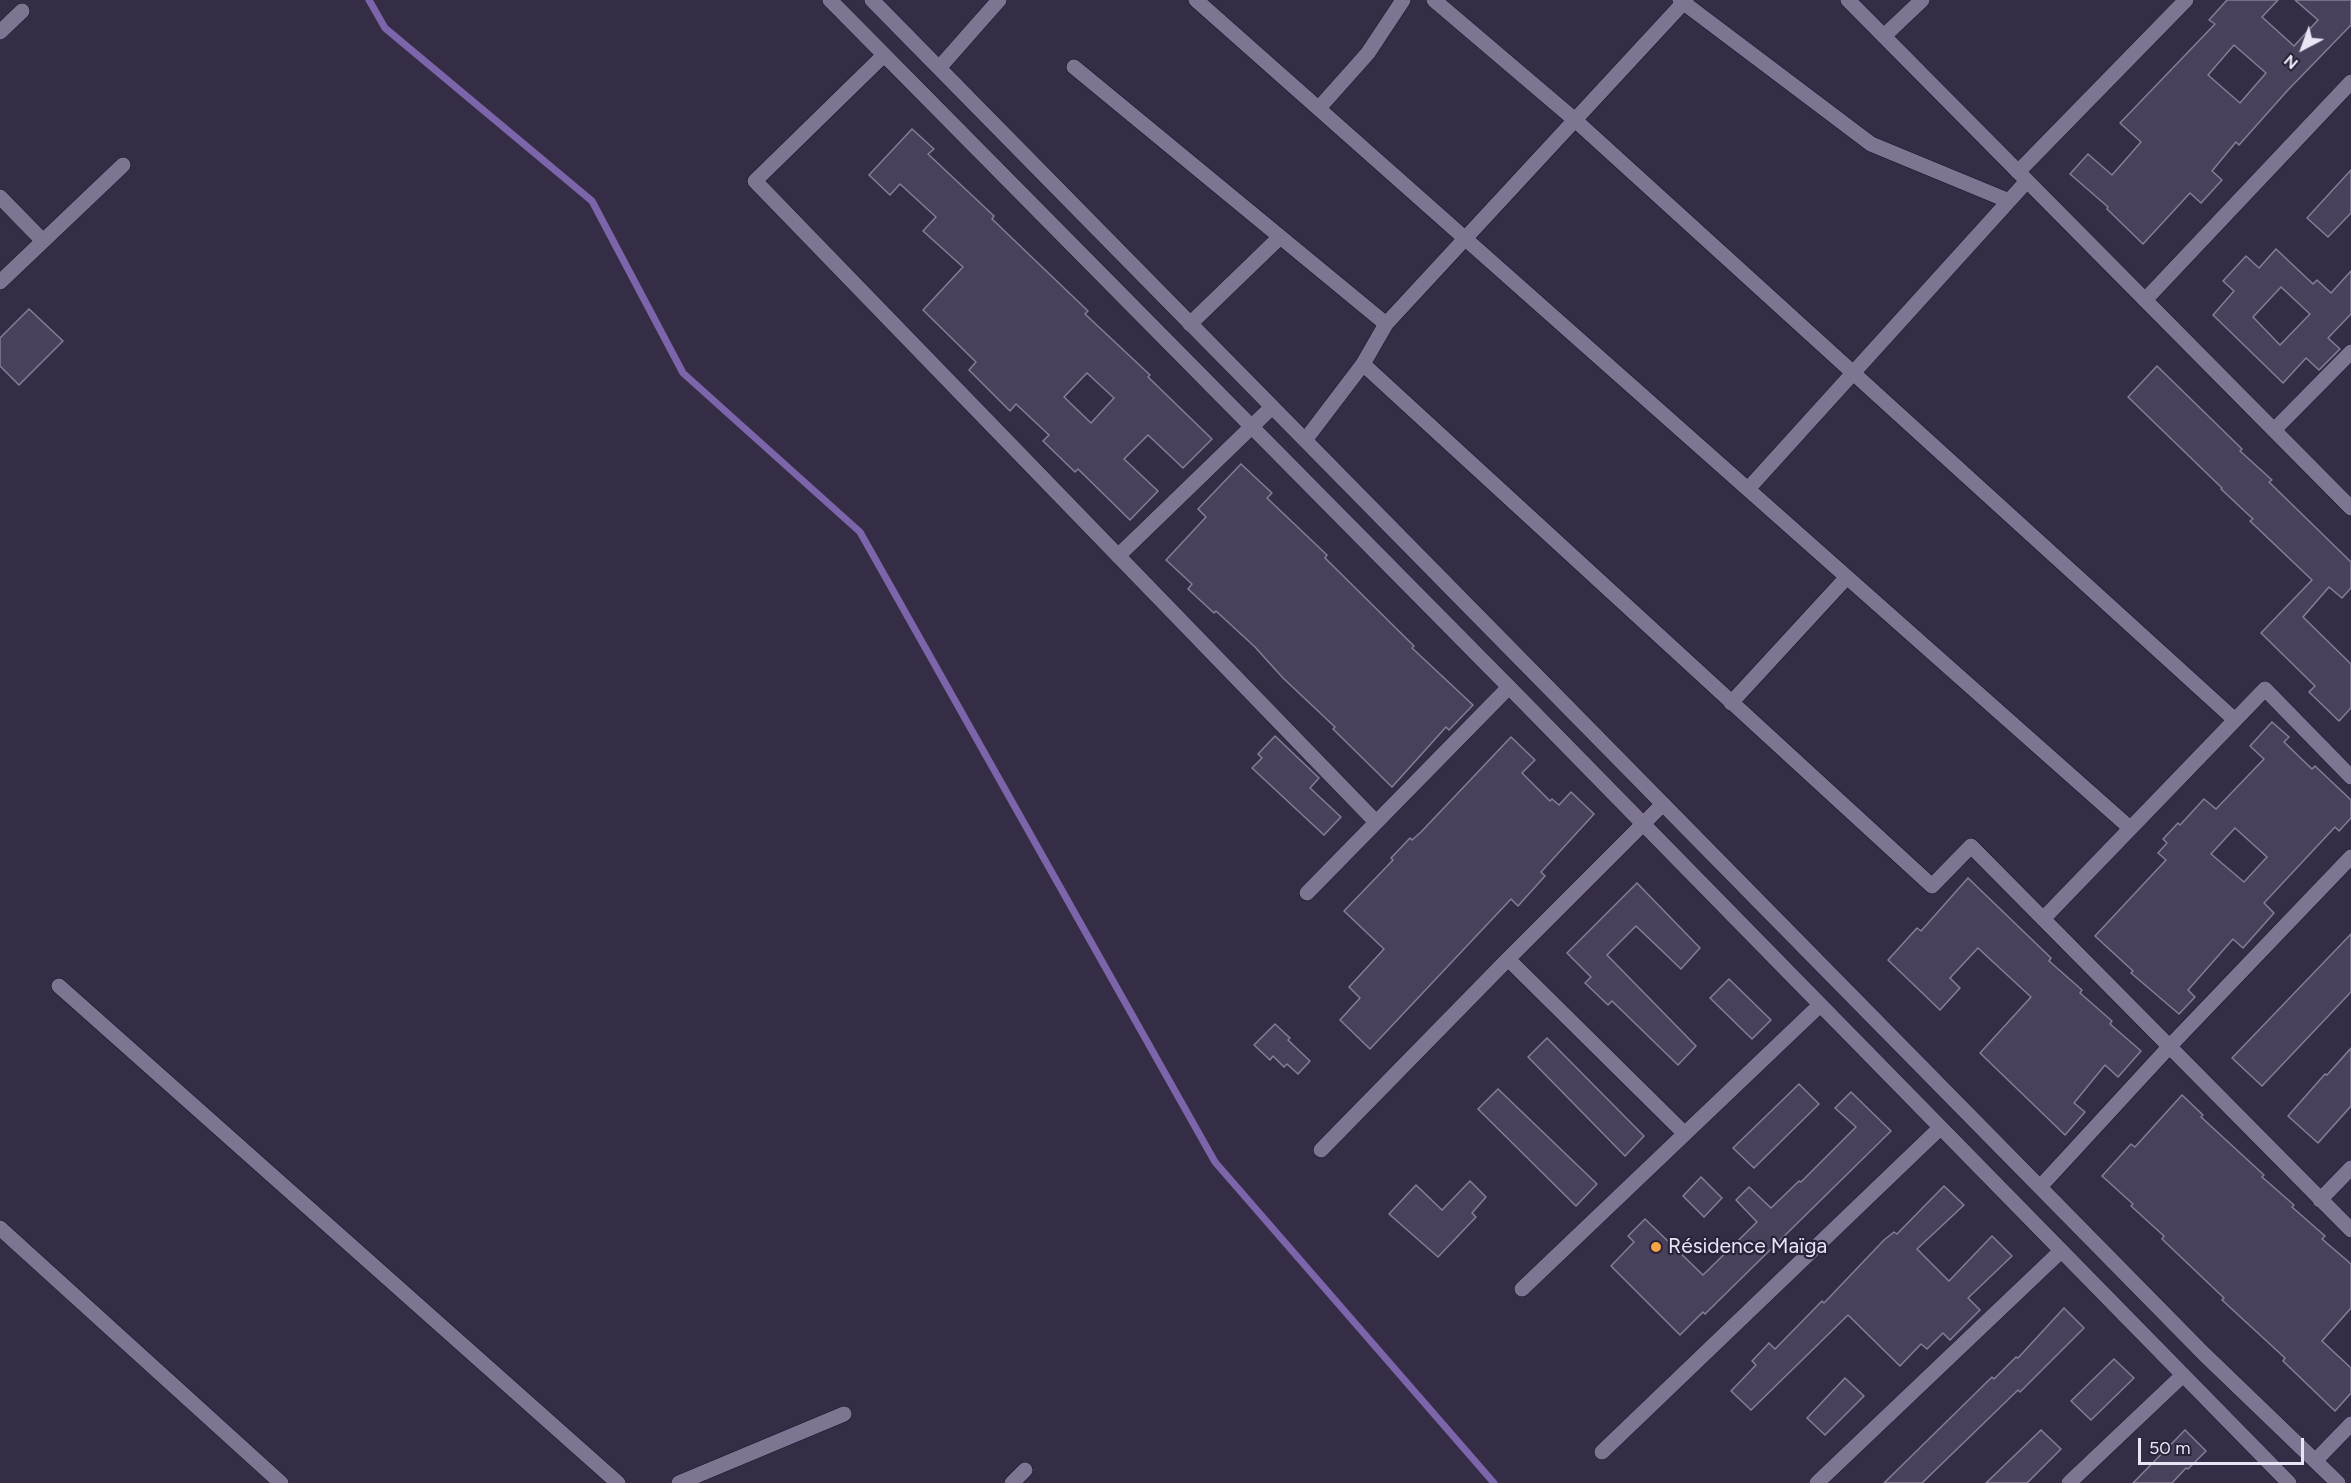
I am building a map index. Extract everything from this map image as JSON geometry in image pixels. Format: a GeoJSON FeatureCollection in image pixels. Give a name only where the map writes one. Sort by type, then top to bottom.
{"type":"FeatureCollection","features":[{"type":"Feature","properties":{"kind":"street"},"geometry":{"type":"LineString","coordinates":[[830,0],[1509,687],[2289,1483]]}},
{"type":"Feature","properties":{"kind":"street"},"geometry":{"type":"LineString","coordinates":[[872,0],[2204,1354],[2338,1483]]}},
{"type":"Feature","properties":{"kind":"street"},"geometry":{"type":"LineString","coordinates":[[939,68],[999,0]]}},
{"type":"Feature","properties":{"kind":"street"},"geometry":{"type":"LineString","coordinates":[[1196,0],[2130,828]]}},
{"type":"Feature","properties":{"kind":"street"},"geometry":{"type":"LineString","coordinates":[[1319,108],[1368,53],[1403,0]]}},
{"type":"Feature","properties":{"kind":"street"},"geometry":{"type":"LineString","coordinates":[[1434,0],[1575,120],[2235,720]]}},
{"type":"Feature","properties":{"kind":"street"},"geometry":{"type":"LineString","coordinates":[[1848,0],[2351,508]]}},
{"type":"Feature","properties":{"kind":"street"},"geometry":{"type":"LineString","coordinates":[[1884,36],[1923,0]]}},
{"type":"Feature","properties":{"kind":"street"},"geometry":{"type":"LineString","coordinates":[[1748,489],[2009,201],[2023,176],[2186,0]]}},
{"type":"Feature","properties":{"kind":"street"},"geometry":{"type":"LineString","coordinates":[[1306,439],[1363,364],[1386,324],[1683,1],[1871,144],[2009,201]]}},
{"type":"Feature","properties":{"kind":"street"},"geometry":{"type":"LineString","coordinates":[[0,32],[22,11]]}},
{"type":"Feature","properties":{"kind":"street"},"geometry":{"type":"LineString","coordinates":[[884,54],[755,181],[1376,822]]}},
{"type":"Feature","properties":{"kind":"street"},"geometry":{"type":"LineString","coordinates":[[1074,67],[1386,324]]}},
{"type":"Feature","properties":{"kind":"street"},"geometry":{"type":"LineString","coordinates":[[2145,300],[2351,82]]}},
{"type":"Feature","properties":{"kind":"street"},"geometry":{"type":"LineString","coordinates":[[0,282],[123,165]]}},
{"type":"Feature","properties":{"kind":"street"},"geometry":{"type":"LineString","coordinates":[[0,197],[44,241]]}},
{"type":"Feature","properties":{"kind":"street"},"geometry":{"type":"LineString","coordinates":[[1190,324],[1280,237]]}},
{"type":"Feature","properties":{"kind":"street"},"geometry":{"type":"LineString","coordinates":[[2274,430],[2351,352]]}},
{"type":"Feature","properties":{"kind":"street"},"geometry":{"type":"LineString","coordinates":[[1363,364],[1932,886],[1971,846],[2351,1230]]}},
{"type":"Feature","properties":{"kind":"street"},"geometry":{"type":"LineString","coordinates":[[1118,556],[1272,407]]}},
{"type":"Feature","properties":{"kind":"street"},"geometry":{"type":"LineString","coordinates":[[1731,703],[1846,577]]}},
{"type":"Feature","properties":{"kind":"street"},"geometry":{"type":"LineString","coordinates":[[1307,893],[1509,687]]}},
{"type":"Feature","properties":{"kind":"street"},"geometry":{"type":"LineString","coordinates":[[2043,919],[2265,689],[2351,777]]}},
{"type":"Feature","properties":{"kind":"street"},"geometry":{"type":"LineString","coordinates":[[1321,1150],[1663,804]]}},
{"type":"Feature","properties":{"kind":"street"},"geometry":{"type":"LineString","coordinates":[[2040,1187],[2169,1047],[2351,857]]}},
{"type":"Feature","properties":{"kind":"street"},"geometry":{"type":"LineString","coordinates":[[1508,959],[1684,1133]]}},
{"type":"Feature","properties":{"kind":"street"},"geometry":{"type":"LineString","coordinates":[[59,986],[618,1483]]}},
{"type":"Feature","properties":{"kind":"street"},"geometry":{"type":"LineString","coordinates":[[1522,1289],[1820,1005]]}},
{"type":"Feature","properties":{"kind":"street"},"geometry":{"type":"LineString","coordinates":[[1602,1452],[1940,1128]]}},
{"type":"Feature","properties":{"kind":"street"},"geometry":{"type":"LineString","coordinates":[[2320,1200],[2351,1168]]}},
{"type":"Feature","properties":{"kind":"street"},"geometry":{"type":"LineString","coordinates":[[0,1228],[281,1483]]}},
{"type":"Feature","properties":{"kind":"street"},"geometry":{"type":"LineString","coordinates":[[1817,1483],[2061,1251]]}},
{"type":"Feature","properties":{"kind":"street"},"geometry":{"type":"LineString","coordinates":[[2069,1483],[2183,1375]]}},
{"type":"Feature","properties":{"kind":"street"},"geometry":{"type":"LineString","coordinates":[[679,1483],[844,1414]]}},
{"type":"Feature","properties":{"kind":"street"},"geometry":{"type":"LineString","coordinates":[[2316,1460],[2351,1424]]}},
{"type":"Feature","properties":{"kind":"street"},"geometry":{"type":"LineString","coordinates":[[1012,1483],[1024,1470]]}},
{"type":"Feature","properties":{"kind":"building"},"geometry":{"type":"Polygon","coordinates":[[[2227,0],[2278,0],[2262,17],[2294,46],[2318,20],[2295,0],[2351,0],[2351,25],[2239,145],[2236,142],[2212,171],[2222,180],[2201,203],[2190,193],[2143,244],[2107,209],[2108,207],[2070,174],[2088,154],[2112,175],[2141,142],[2120,123],[2215,24],[2209,20],[2227,0]],[[2234,45],[2208,75],[2240,103],[2266,73],[2234,45]]]}},
{"type":"Feature","properties":{"kind":"building"},"geometry":{"type":"Polygon","coordinates":[[[912,129],[934,149],[928,154],[994,216],[992,219],[1088,311],[1085,314],[1150,375],[1148,377],[1212,439],[1183,468],[1148,435],[1124,459],[1158,491],[1130,520],[1078,469],[1075,472],[1043,441],[1049,435],[1016,404],[1010,411],[969,370],[976,362],[923,310],[963,267],[923,231],[936,217],[900,184],[890,195],[869,175],[912,129]],[[1087,373],[1064,397],[1091,423],[1114,398],[1087,373]]]}},
{"type":"Feature","properties":{"kind":"building"},"geometry":{"type":"Polygon","coordinates":[[[2351,170],[2351,213],[2328,237],[2307,218],[2351,170]]]}},
{"type":"Feature","properties":{"kind":"building"},"geometry":{"type":"Polygon","coordinates":[[[2276,249],[2313,284],[2317,280],[2331,293],[2351,271],[2351,314],[2328,338],[2340,349],[2319,370],[2306,358],[2283,383],[2213,315],[2234,291],[2223,281],[2246,256],[2259,268],[2276,249]],[[2281,287],[2253,317],[2280,345],[2310,314],[2281,287]]]}},
{"type":"Feature","properties":{"kind":"building"},"geometry":{"type":"Polygon","coordinates":[[[29,309],[63,341],[19,385],[0,366],[0,338],[29,309]]]}},
{"type":"Feature","properties":{"kind":"building"},"geometry":{"type":"Polygon","coordinates":[[[2157,366],[2242,449],[2240,451],[2272,480],[2269,482],[2351,562],[2351,588],[2342,598],[2329,587],[2303,617],[2351,664],[2351,708],[2339,721],[2309,692],[2315,686],[2261,633],[2312,580],[2250,521],[2253,519],[2128,397],[2157,366]]]}},
{"type":"Feature","properties":{"kind":"building"},"geometry":{"type":"Polygon","coordinates":[[[1241,464],[1272,493],[1267,498],[1327,555],[1325,558],[1414,646],[1412,648],[1473,705],[1449,730],[1446,727],[1392,787],[1255,647],[1188,589],[1192,584],[1166,560],[1206,517],[1198,509],[1241,464]]]}},
{"type":"Feature","properties":{"kind":"building"},"geometry":{"type":"Polygon","coordinates":[[[2272,722],[2289,737],[2284,742],[2312,769],[2315,766],[2351,800],[2351,818],[2339,831],[2335,827],[2264,903],[2274,913],[2243,948],[2233,939],[2188,990],[2195,997],[2179,1014],[2131,973],[2133,971],[2095,936],[2166,860],[2158,853],[2167,843],[2163,839],[2178,823],[2180,825],[2204,799],[2216,809],[2264,759],[2250,746],[2272,722]],[[2235,828],[2211,854],[2244,882],[2267,857],[2235,828]]]}},
{"type":"Feature","properties":{"kind":"building"},"geometry":{"type":"Polygon","coordinates":[[[1275,736],[1319,778],[1310,788],[1341,817],[1324,835],[1252,768],[1262,758],[1258,754],[1275,736]]]}},
{"type":"Feature","properties":{"kind":"building"},"geometry":{"type":"Polygon","coordinates":[[[1511,737],[1535,760],[1522,773],[1550,801],[1552,799],[1559,805],[1571,792],[1594,814],[1541,872],[1545,876],[1518,906],[1511,899],[1370,1049],[1340,1020],[1360,998],[1349,987],[1384,949],[1344,911],[1393,860],[1391,858],[1410,838],[1412,840],[1421,832],[1511,737]]]}},
{"type":"Feature","properties":{"kind":"building"},"geometry":{"type":"Polygon","coordinates":[[[1968,878],[2051,958],[2049,961],[2112,1021],[2110,1024],[2141,1051],[2118,1077],[2105,1065],[2074,1103],[2085,1112],[2065,1135],[1980,1053],[2031,997],[1978,948],[1950,978],[1960,988],[1940,1010],[1888,960],[1917,928],[1921,931],[1968,878]]]}},
{"type":"Feature","properties":{"kind":"building"},"geometry":{"type":"Polygon","coordinates":[[[1637,883],[1700,948],[1681,969],[1636,926],[1607,955],[1696,1046],[1678,1065],[1612,1001],[1608,1005],[1585,983],[1591,977],[1567,953],[1637,883]]]}},
{"type":"Feature","properties":{"kind":"building"},"geometry":{"type":"Polygon","coordinates":[[[2351,934],[2351,992],[2262,1086],[2232,1058],[2351,934]]]}},
{"type":"Feature","properties":{"kind":"building"},"geometry":{"type":"Polygon","coordinates":[[[1729,979],[1771,1020],[1752,1039],[1710,998],[1729,979]]]}},
{"type":"Feature","properties":{"kind":"building"},"geometry":{"type":"Polygon","coordinates":[[[1275,1024],[1310,1061],[1298,1074],[1287,1064],[1284,1067],[1273,1056],[1270,1060],[1254,1045],[1275,1024]]]}},
{"type":"Feature","properties":{"kind":"building"},"geometry":{"type":"Polygon","coordinates":[[[1547,1038],[1644,1136],[1625,1156],[1528,1057],[1547,1038]]]}},
{"type":"Feature","properties":{"kind":"building"},"geometry":{"type":"Polygon","coordinates":[[[2351,1048],[2351,1106],[2318,1143],[2288,1116],[2351,1048]]]}},
{"type":"Feature","properties":{"kind":"building"},"geometry":{"type":"Polygon","coordinates":[[[1799,1084],[1819,1104],[1754,1168],[1733,1148],[1799,1084]]]}},
{"type":"Feature","properties":{"kind":"building"},"geometry":{"type":"Polygon","coordinates":[[[1498,1089],[1597,1184],[1576,1206],[1478,1109],[1498,1089]]]}},
{"type":"Feature","properties":{"kind":"building"},"geometry":{"type":"Polygon","coordinates":[[[1851,1092],[1891,1131],[1705,1314],[1703,1312],[1680,1335],[1611,1266],[1634,1242],[1628,1236],[1645,1219],[1703,1275],[1757,1222],[1736,1200],[1749,1187],[1771,1208],[1799,1181],[1801,1182],[1856,1127],[1835,1108],[1851,1092]]]}},
{"type":"Feature","properties":{"kind":"building"},"geometry":{"type":"Polygon","coordinates":[[[2182,1095],[2203,1115],[2201,1117],[2264,1175],[2262,1177],[2294,1205],[2292,1207],[2325,1236],[2322,1239],[2351,1264],[2351,1308],[2322,1341],[2351,1368],[2351,1393],[2335,1411],[2283,1361],[2285,1358],[2222,1300],[2224,1298],[2162,1239],[2164,1236],[2131,1206],[2133,1204],[2102,1176],[2131,1144],[2135,1147],[2182,1095]]]}},
{"type":"Feature","properties":{"kind":"building"},"geometry":{"type":"Polygon","coordinates":[[[1701,1177],[1722,1198],[1704,1217],[1683,1196],[1701,1177]]]}},
{"type":"Feature","properties":{"kind":"building"},"geometry":{"type":"Polygon","coordinates":[[[1470,1181],[1486,1197],[1472,1213],[1476,1217],[1438,1257],[1389,1214],[1416,1185],[1442,1210],[1470,1181]]]}},
{"type":"Feature","properties":{"kind":"building"},"geometry":{"type":"Polygon","coordinates":[[[1944,1186],[1964,1205],[1917,1249],[1949,1281],[1992,1236],[2012,1256],[1968,1298],[1980,1310],[1950,1340],[1943,1333],[1927,1349],[1921,1344],[1900,1366],[1848,1315],[1751,1410],[1731,1391],[1756,1365],[1752,1361],[1769,1343],[1775,1349],[1822,1301],[1824,1303],[1884,1240],[1894,1232],[1897,1234],[1944,1186]]]}},
{"type":"Feature","properties":{"kind":"building"},"geometry":{"type":"Polygon","coordinates":[[[2064,1308],[2084,1328],[2020,1392],[2018,1390],[1922,1483],[1884,1483],[1992,1377],[1994,1379],[2016,1357],[2018,1358],[2064,1308]]]}},
{"type":"Feature","properties":{"kind":"building"},"geometry":{"type":"Polygon","coordinates":[[[2114,1359],[2134,1378],[2091,1420],[2071,1401],[2114,1359]]]}},
{"type":"Feature","properties":{"kind":"building"},"geometry":{"type":"Polygon","coordinates":[[[1845,1378],[1864,1396],[1825,1435],[1807,1418],[1845,1378]]]}},
{"type":"Feature","properties":{"kind":"building"},"geometry":{"type":"Polygon","coordinates":[[[2041,1430],[2061,1449],[2027,1483],[1986,1483],[2041,1430]]]}},
{"type":"Feature","properties":{"kind":"building"},"geometry":{"type":"Polygon","coordinates":[[[2185,1430],[2206,1451],[2172,1483],[2133,1483],[2185,1430]]]}},
{"type":"Feature","properties":{"kind":"waterway"},"geometry":{"type":"LineString","coordinates":[[369,0],[385,28],[592,201],[683,373],[860,532],[1215,1162],[1494,1483]]}},
{"type":"Feature","properties":{"kind":"place","name":"Résidence Maïga"},"geometry":{"type":"Point","coordinates":[1656,1247]}}]}
